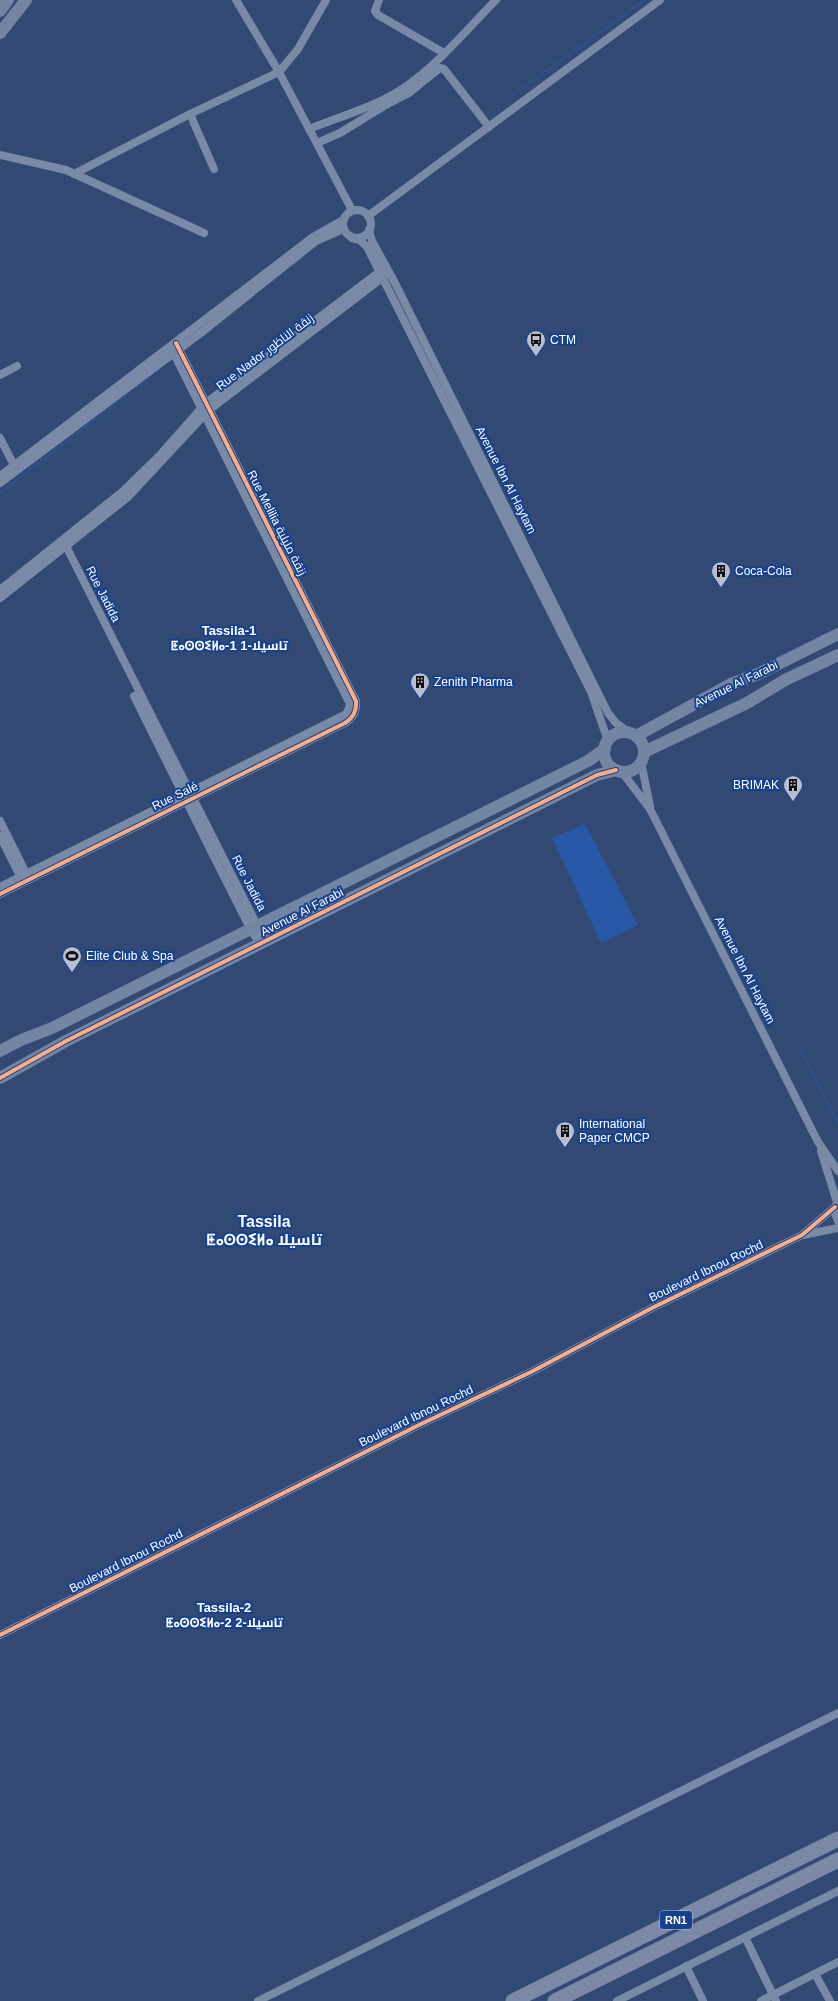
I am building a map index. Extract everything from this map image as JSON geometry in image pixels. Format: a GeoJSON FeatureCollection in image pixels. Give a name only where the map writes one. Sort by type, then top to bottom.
{"type":"FeatureCollection","features":[{"type":"Feature","properties":{"kind":"highway","name":"RN1"},"geometry":{"type":"LineString","coordinates":[[513,2001],[838,1839]]}},
{"type":"Feature","properties":{"kind":"highway","name":"RN1"},"geometry":{"type":"LineString","coordinates":[[555,2001],[838,1860]]}},
{"type":"Feature","properties":{"kind":"street"},"geometry":{"type":"LineString","coordinates":[[0,11],[8,0]]}},
{"type":"Feature","properties":{"kind":"street"},"geometry":{"type":"LineString","coordinates":[[0,33],[26,0]]}},
{"type":"Feature","properties":{"kind":"street"},"geometry":{"type":"LineString","coordinates":[[236,0],[279,72],[352,210]]}},
{"type":"Feature","properties":{"kind":"street"},"geometry":{"type":"LineString","coordinates":[[74,174],[190,114],[279,72],[298,49],[326,0]]}},
{"type":"Feature","properties":{"kind":"street"},"geometry":{"type":"LineString","coordinates":[[379,0],[375,11],[378,16],[444,53]]}},
{"type":"Feature","properties":{"kind":"street"},"geometry":{"type":"LineString","coordinates":[[317,143],[345,130],[384,106],[410,93],[444,53],[496,0]]}},
{"type":"Feature","properties":{"kind":"street"},"geometry":{"type":"LineString","coordinates":[[368,216],[660,0]]}},
{"type":"Feature","properties":{"kind":"street"},"geometry":{"type":"LineString","coordinates":[[309,129],[382,100],[421,80],[439,68],[443,68],[489,127]]}},
{"type":"Feature","properties":{"kind":"street"},"geometry":{"type":"LineString","coordinates":[[190,114],[214,169]]}},
{"type":"Feature","properties":{"kind":"street"},"geometry":{"type":"LineString","coordinates":[[0,155],[47,165],[74,174],[204,233]]}},
{"type":"Feature","properties":{"kind":"street"},"geometry":{"type":"LineString","coordinates":[[175,348],[313,237],[343,220],[352,210],[360,210],[368,216],[371,224],[369,230],[361,238],[352,238],[343,229],[343,220]]}},
{"type":"Feature","properties":{"kind":"street"},"geometry":{"type":"LineString","coordinates":[[0,483],[15,468],[316,241],[343,229]]}},
{"type":"Feature","properties":{"kind":"street","name":"Avenue Ibn Al Haytam"},"geometry":{"type":"LineString","coordinates":[[369,230],[372,241],[388,270],[457,418],[591,692],[607,745]]}},
{"type":"Feature","properties":{"kind":"street","name":"Avenue Ibn Al Haytam"},"geometry":{"type":"LineString","coordinates":[[352,238],[360,240],[365,245],[457,418],[608,713],[616,723],[633,735]]}},
{"type":"Feature","properties":{"kind":"street","name":"Rue Nador زنقة الناظور"},"geometry":{"type":"LineString","coordinates":[[0,590],[62,545],[101,520],[128,497],[160,464],[205,409],[388,270]]}},
{"type":"Feature","properties":{"kind":"street","name":"Rue Melilia زنقة مليلية"},"geometry":{"type":"LineString","coordinates":[[175,348],[356,701],[352,712]]}},
{"type":"Feature","properties":{"kind":"street"},"geometry":{"type":"LineString","coordinates":[[0,375],[17,366]]}},
{"type":"Feature","properties":{"kind":"street"},"geometry":{"type":"LineString","coordinates":[[0,438],[15,468]]}},
{"type":"Feature","properties":{"kind":"street"},"geometry":{"type":"LineString","coordinates":[[0,476],[15,468]]}},
{"type":"Feature","properties":{"kind":"street","name":"Rue Nador زنقة الناظور"},"geometry":{"type":"LineString","coordinates":[[0,598],[62,545]]}},
{"type":"Feature","properties":{"kind":"street","name":"Rue Jadida"},"geometry":{"type":"LineString","coordinates":[[62,545],[188,797],[254,926],[261,935],[261,944]]}},
{"type":"Feature","properties":{"kind":"street","name":"Avenue Al Farabi"},"geometry":{"type":"LineString","coordinates":[[633,735],[731,684],[758,674],[838,634]]}},
{"type":"Feature","properties":{"kind":"street","name":"Avenue Al Farabi"},"geometry":{"type":"LineString","coordinates":[[643,757],[747,704],[786,680],[838,655]]}},
{"type":"Feature","properties":{"kind":"street","name":"Rue Salé"},"geometry":{"type":"LineString","coordinates":[[0,894],[25,878],[188,797],[345,723],[351,719],[352,712]]}},
{"type":"Feature","properties":{"kind":"street"},"geometry":{"type":"LineString","coordinates":[[618,733],[633,735],[643,747],[643,757],[632,770],[619,771],[608,763],[607,745],[618,733]]}},
{"type":"Feature","properties":{"kind":"street","name":"Avenue Al Farabi"},"geometry":{"type":"LineString","coordinates":[[0,1051],[21,1040],[52,1028],[254,926],[588,761],[607,745]]}},
{"type":"Feature","properties":{"kind":"street","name":"Avenue Ibn Al Haytam"},"geometry":{"type":"LineString","coordinates":[[643,757],[650,808]]}},
{"type":"Feature","properties":{"kind":"street","name":"Avenue Ibn Al Haytam"},"geometry":{"type":"LineString","coordinates":[[619,771],[650,808],[818,1142],[838,1171]]}},
{"type":"Feature","properties":{"kind":"street","name":"Avenue Al Farabi"},"geometry":{"type":"LineString","coordinates":[[0,1078],[73,1038],[593,777],[619,771]]}},
{"type":"Feature","properties":{"kind":"street"},"geometry":{"type":"LineString","coordinates":[[0,821],[25,878]]}},
{"type":"Feature","properties":{"kind":"street"},"geometry":{"type":"LineString","coordinates":[[0,836],[25,878]]}},
{"type":"Feature","properties":{"kind":"street","name":"Rue Salé"},"geometry":{"type":"LineString","coordinates":[[0,887],[25,878]]}},
{"type":"Feature","properties":{"kind":"street","name":"Avenue Ibn Al Haytam"},"geometry":{"type":"LineString","coordinates":[[818,1142],[837,1203],[835,1213],[838,1221]]}},
{"type":"Feature","properties":{"kind":"street","name":"Boulevard Ibnou Rochd"},"geometry":{"type":"LineString","coordinates":[[802,1235],[837,1203]]}},
{"type":"Feature","properties":{"kind":"street","name":"Boulevard Ibnou Rochd"},"geometry":{"type":"LineString","coordinates":[[0,1635],[419,1425],[531,1372],[652,1308],[802,1235],[838,1228]]}},
{"type":"Feature","properties":{"kind":"street"},"geometry":{"type":"LineString","coordinates":[[258,2001],[838,1712]]}},
{"type":"Feature","properties":{"kind":"street"},"geometry":{"type":"LineString","coordinates":[[617,2001],[838,1892]]}},
{"type":"Feature","properties":{"kind":"street"},"geometry":{"type":"LineString","coordinates":[[745,1938],[775,1998]]}},
{"type":"Feature","properties":{"kind":"street"},"geometry":{"type":"LineString","coordinates":[[761,2001],[775,1998],[838,1962]]}},
{"type":"Feature","properties":{"kind":"street"},"geometry":{"type":"LineString","coordinates":[[686,1966],[703,2001]]}},
{"type":"Feature","properties":{"kind":"street"},"geometry":{"type":"LineString","coordinates":[[815,1974],[830,2001]]}},
{"type":"Feature","properties":{"kind":"shaded area"},"geometry":{"type":"Polygon","coordinates":[[[585,824],[638,925],[601,943],[552,838],[585,824]]]}},
{"type":"Feature","properties":{"kind":"waterway"},"geometry":{"type":"LineString","coordinates":[[510,97],[645,0]]}},
{"type":"Feature","properties":{"kind":"waterway"},"geometry":{"type":"LineString","coordinates":[[292,266],[304,256]]}},
{"type":"Feature","properties":{"kind":"waterway"},"geometry":{"type":"LineString","coordinates":[[0,493],[161,368]]}},
{"type":"Feature","properties":{"kind":"waterway"},"geometry":{"type":"LineString","coordinates":[[799,1047],[838,1123]]}},
{"type":"Feature","properties":{"kind":"cycle path"},"geometry":{"type":"LineString","coordinates":[[0,894],[345,723],[350,719],[355,711],[356,701],[176,343]]}},
{"type":"Feature","properties":{"kind":"cycle path"},"geometry":{"type":"LineString","coordinates":[[0,1078],[66,1041],[597,775],[616,770]]}},
{"type":"Feature","properties":{"kind":"cycle path"},"geometry":{"type":"LineString","coordinates":[[0,1635],[419,1425],[531,1372],[652,1308],[802,1235],[835,1207]]}},
{"type":"Feature","properties":{"kind":"place","name":"CTM"},"geometry":{"type":"Point","coordinates":[536,357]}},
{"type":"Feature","properties":{"kind":"place","name":"Coca-Cola"},"geometry":{"type":"Point","coordinates":[721,588]}},
{"type":"Feature","properties":{"kind":"place","name":"Zenith Pharma"},"geometry":{"type":"Point","coordinates":[420,699]}},
{"type":"Feature","properties":{"kind":"place","name":"BRIMAK"},"geometry":{"type":"Point","coordinates":[793,802]}},
{"type":"Feature","properties":{"kind":"place","name":"Elite Club & Spa"},"geometry":{"type":"Point","coordinates":[72,973]}},
{"type":"Feature","properties":{"kind":"place","name":"International Paper CMCP"},"geometry":{"type":"Point","coordinates":[565,1148]}},
{"type":"Feature","properties":{"kind":"district","name":"Tassila-1 ⵟⴰⵙⵙⵉⵍⴰ-1 1-تاسيلا"},"geometry":{"type":"Point","coordinates":[229,638]}},
{"type":"Feature","properties":{"kind":"district","name":"Tassila ⵟⴰⵙⵙⵉⵍⴰ تاسيلا"},"geometry":{"type":"Point","coordinates":[264,1230]}},
{"type":"Feature","properties":{"kind":"district","name":"Tassila-2 ⵟⴰⵙⵙⵉⵍⴰ-2 2-تاسيلا"},"geometry":{"type":"Point","coordinates":[224,1614]}}]}
